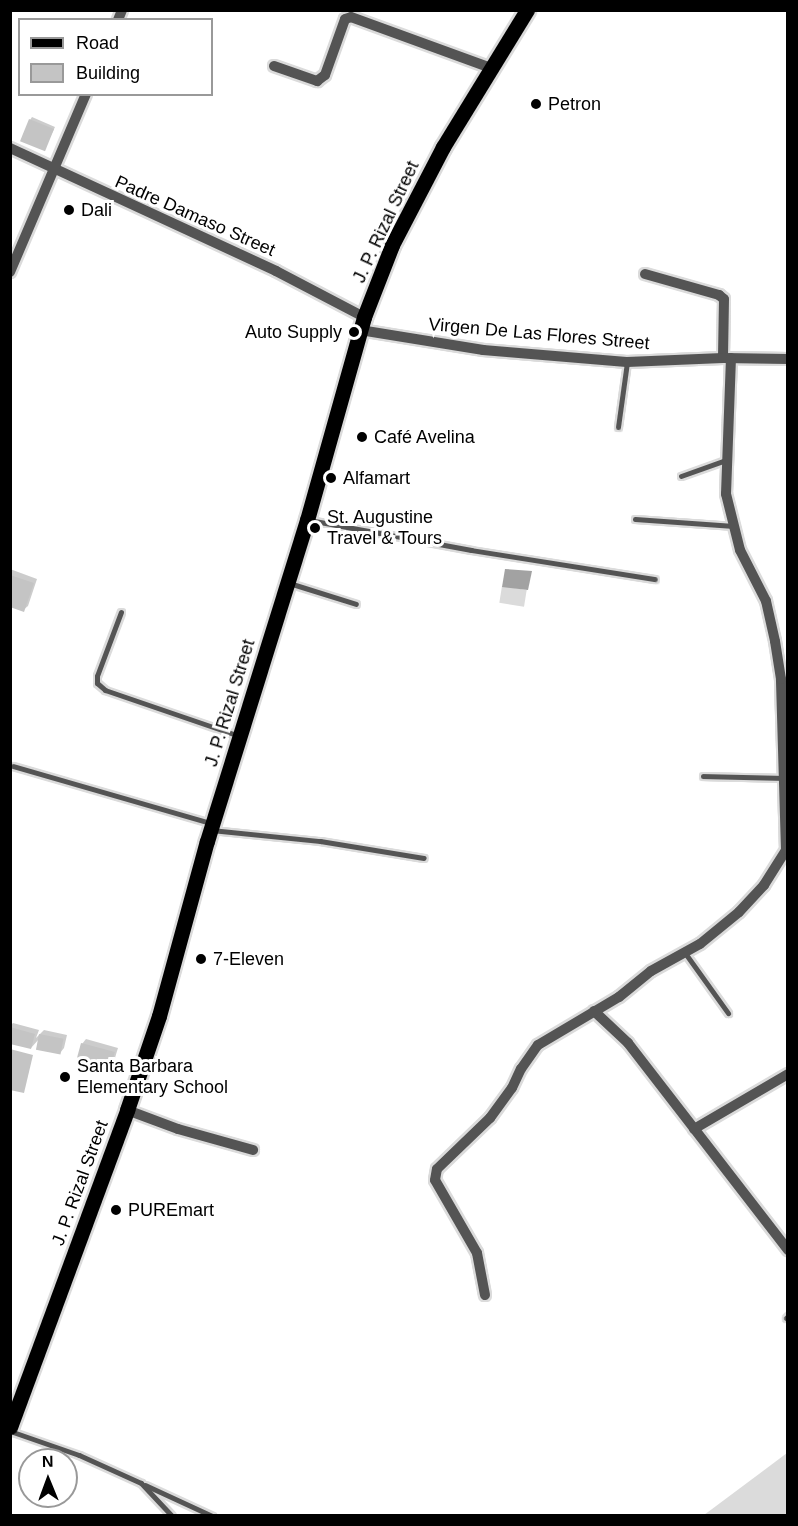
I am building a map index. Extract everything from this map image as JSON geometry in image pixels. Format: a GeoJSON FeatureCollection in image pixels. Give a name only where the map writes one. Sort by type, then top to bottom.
{"type":"FeatureCollection","features":[{"type":"Feature","properties":{"kind":"main road","name":"J. P. Rizal Street"},"geometry":{"type":"LineString","coordinates":[[10,1429],[159,1016],[211,827],[307,520],[362,324],[392,245],[442,147],[527,10]]}},
{"type":"Feature","properties":{"kind":"street"},"geometry":{"type":"LineString","coordinates":[[274,66],[317,81],[325,75],[345,19],[351,16],[491,68]]}},
{"type":"Feature","properties":{"kind":"street"},"geometry":{"type":"LineString","coordinates":[[10,272],[85,96]]}},
{"type":"Feature","properties":{"kind":"street","name":"Padre Damaso Street"},"geometry":{"type":"LineString","coordinates":[[10,148],[53,170],[276,271],[362,324]]}},
{"type":"Feature","properties":{"kind":"street"},"geometry":{"type":"LineString","coordinates":[[485,1295],[477,1253],[435,1180],[437,1169],[490,1118],[512,1088],[521,1069],[538,1045],[619,997],[651,971],[700,944],[739,912],[765,885],[786,850],[783,778],[784,728],[781,679],[775,641],[766,601],[740,550],[726,494],[727,358],[724,299],[719,295],[645,274]]}},
{"type":"Feature","properties":{"kind":"street","name":"Virgen De Las Flores Street"},"geometry":{"type":"LineString","coordinates":[[362,324],[483,350],[627,362],[727,358],[788,359]]}},
{"type":"Feature","properties":{"kind":"street"},"geometry":{"type":"LineString","coordinates":[[594,1011],[628,1043],[788,1250]]}},
{"type":"Feature","properties":{"kind":"street"},"geometry":{"type":"LineString","coordinates":[[694,1129],[788,1074]]}},
{"type":"Feature","properties":{"kind":"street"},"geometry":{"type":"LineString","coordinates":[[127,1110],[178,1129],[253,1150]]}},
{"type":"Feature","properties":{"kind":"lane"},"geometry":{"type":"LineString","coordinates":[[618,427],[627,362]]}},
{"type":"Feature","properties":{"kind":"lane"},"geometry":{"type":"LineString","coordinates":[[681,476],[726,460]]}},
{"type":"Feature","properties":{"kind":"lane"},"geometry":{"type":"LineString","coordinates":[[635,519],[734,526]]}},
{"type":"Feature","properties":{"kind":"lane"},"geometry":{"type":"LineString","coordinates":[[307,520],[471,550],[655,579]]}},
{"type":"Feature","properties":{"kind":"lane"},"geometry":{"type":"LineString","coordinates":[[288,582],[356,604]]}},
{"type":"Feature","properties":{"kind":"lane"},"geometry":{"type":"LineString","coordinates":[[121,612],[97,676],[97,682],[105,690],[240,736]]}},
{"type":"Feature","properties":{"kind":"lane"},"geometry":{"type":"LineString","coordinates":[[13,766],[211,827],[320,841],[424,858]]}},
{"type":"Feature","properties":{"kind":"lane"},"geometry":{"type":"LineString","coordinates":[[703,776],[783,778]]}},
{"type":"Feature","properties":{"kind":"lane"},"geometry":{"type":"LineString","coordinates":[[685,953],[728,1013]]}},
{"type":"Feature","properties":{"kind":"lane"},"geometry":{"type":"LineString","coordinates":[[10,1429],[79,1455],[212,1515]]}},
{"type":"Feature","properties":{"kind":"lane"},"geometry":{"type":"LineString","coordinates":[[141,1483],[172,1515]]}},
{"type":"Feature","properties":{"kind":"shaded area"},"geometry":{"type":"Polygon","coordinates":[[[505,569],[532,571],[528,590],[502,587],[505,569]]]}},
{"type":"Feature","properties":{"kind":"shaded area"},"geometry":{"type":"Polygon","coordinates":[[[502,586],[527,590],[524,607],[499,603],[502,586]]]}},
{"type":"Feature","properties":{"kind":"shaded area"},"geometry":{"type":"Polygon","coordinates":[[[787,1453],[787,1515],[704,1515],[787,1453]]]}},
{"type":"Feature","properties":{"kind":"building"},"geometry":{"type":"Polygon","coordinates":[[[29,119],[54,129],[45,151],[20,141],[29,119]]]}},
{"type":"Feature","properties":{"kind":"building"},"geometry":{"type":"Polygon","coordinates":[[[10,575],[34,583],[24,612],[10,607],[10,575]]]}},
{"type":"Feature","properties":{"kind":"building"},"geometry":{"type":"Polygon","coordinates":[[[10,1027],[35,1034],[31,1049],[10,1044],[10,1027]]]}},
{"type":"Feature","properties":{"kind":"building"},"geometry":{"type":"Polygon","coordinates":[[[39,1034],[64,1039],[60,1054],[36,1050],[39,1034]]]}},
{"type":"Feature","properties":{"kind":"building"},"geometry":{"type":"Polygon","coordinates":[[[81,1043],[115,1052],[111,1067],[77,1057],[81,1043]]]}},
{"type":"Feature","properties":{"kind":"building"},"geometry":{"type":"Polygon","coordinates":[[[10,1049],[33,1055],[24,1093],[10,1090],[10,1049]]]}},
{"type":"Feature","properties":{"kind":"place","name":"Petron"},"geometry":{"type":"Point","coordinates":[536,104]}},
{"type":"Feature","properties":{"kind":"place","name":"Dali"},"geometry":{"type":"Point","coordinates":[69,210]}},
{"type":"Feature","properties":{"kind":"place","name":"Auto Supply"},"geometry":{"type":"Point","coordinates":[354,332]}},
{"type":"Feature","properties":{"kind":"place","name":"Café Avelina"},"geometry":{"type":"Point","coordinates":[362,437]}},
{"type":"Feature","properties":{"kind":"place","name":"Alfamart"},"geometry":{"type":"Point","coordinates":[331,478]}},
{"type":"Feature","properties":{"kind":"place","name":"St. Augustine Travel & Tours"},"geometry":{"type":"Point","coordinates":[315,528]}},
{"type":"Feature","properties":{"kind":"place","name":"7-Eleven"},"geometry":{"type":"Point","coordinates":[201,959]}},
{"type":"Feature","properties":{"kind":"place","name":"Santa Barbara Elementary School"},"geometry":{"type":"Point","coordinates":[65,1077]}},
{"type":"Feature","properties":{"kind":"place","name":"PUREmart"},"geometry":{"type":"Point","coordinates":[116,1210]}}]}
